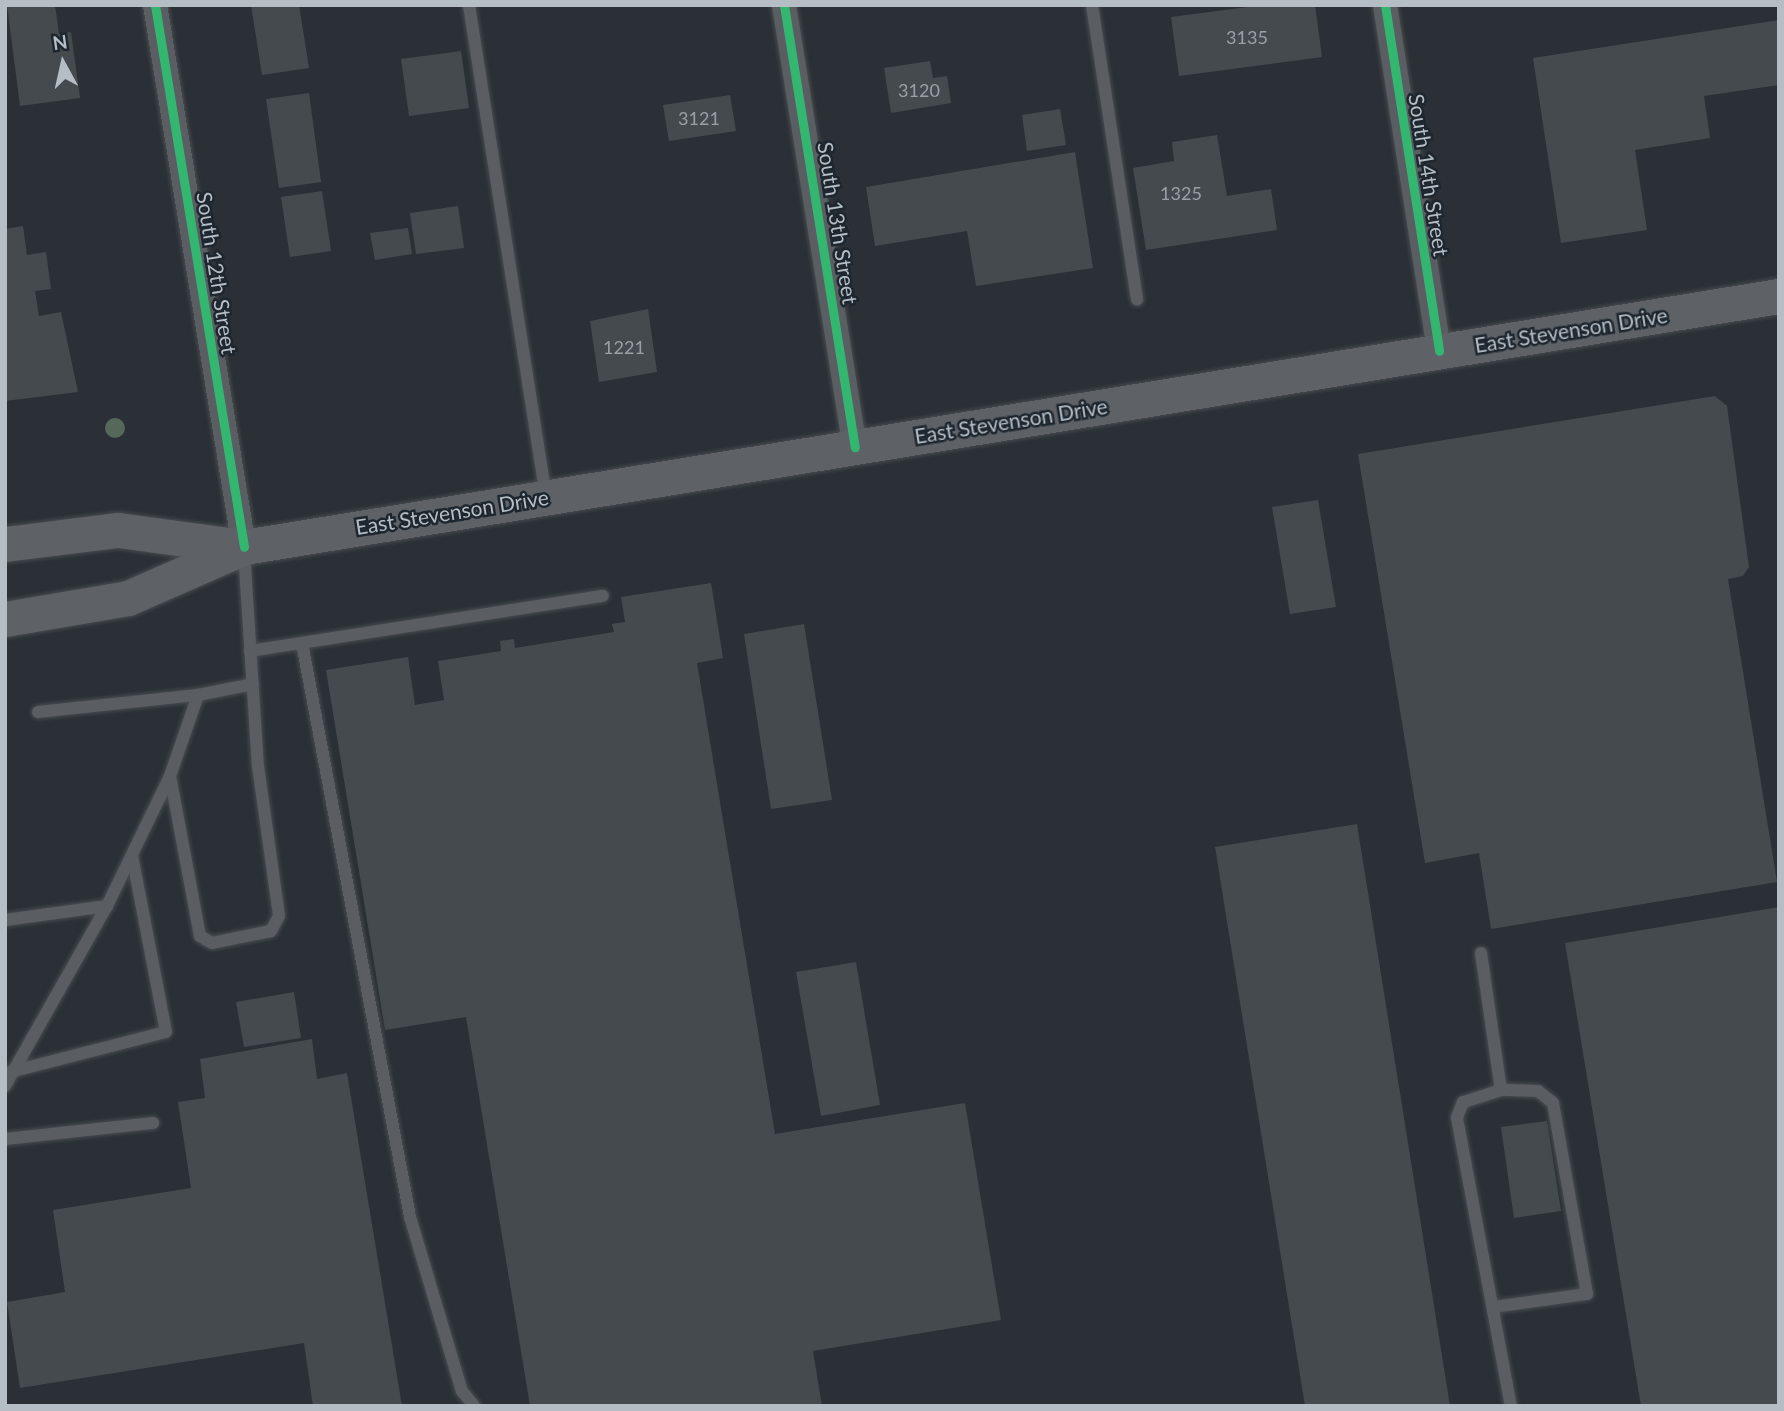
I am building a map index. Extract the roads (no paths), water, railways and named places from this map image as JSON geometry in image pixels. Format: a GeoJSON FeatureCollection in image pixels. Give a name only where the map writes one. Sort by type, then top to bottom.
{"type":"FeatureCollection","features":[{"type":"Feature","properties":{"kind":"main road","name":"East Stevenson Drive"},"geometry":{"type":"LineString","coordinates":[[5,619],[128,598],[244,547],[1779,296]]}},
{"type":"Feature","properties":{"kind":"main road","name":"East Stevenson Drive"},"geometry":{"type":"LineString","coordinates":[[5,544],[118,530],[244,547]]}},
{"type":"Feature","properties":{"kind":"street","name":"South 12th Street"},"geometry":{"type":"LineString","coordinates":[[155,5],[244,547]]}},
{"type":"Feature","properties":{"kind":"street","name":"South 13th Street"},"geometry":{"type":"LineString","coordinates":[[784,5],[856,447]]}},
{"type":"Feature","properties":{"kind":"street","name":"South 14th Street"},"geometry":{"type":"LineString","coordinates":[[1385,5],[1438,351]]}},
{"type":"Feature","properties":{"kind":"lane"},"geometry":{"type":"LineString","coordinates":[[469,5],[546,496]]}},
{"type":"Feature","properties":{"kind":"lane"},"geometry":{"type":"LineString","coordinates":[[1092,5],[1137,300]]}},
{"type":"Feature","properties":{"kind":"lane"},"geometry":{"type":"LineString","coordinates":[[170,776],[200,936],[212,943],[271,931],[279,916],[258,766],[244,547]]}},
{"type":"Feature","properties":{"kind":"lane"},"geometry":{"type":"LineString","coordinates":[[250,651],[603,596]]}},
{"type":"Feature","properties":{"kind":"lane"},"geometry":{"type":"LineString","coordinates":[[302,643],[410,1217],[462,1391],[474,1406]]}},
{"type":"Feature","properties":{"kind":"lane"},"geometry":{"type":"LineString","coordinates":[[38,712],[198,695],[253,684]]}},
{"type":"Feature","properties":{"kind":"lane"},"geometry":{"type":"LineString","coordinates":[[7,1078],[107,906],[170,776],[198,695]]}},
{"type":"Feature","properties":{"kind":"lane"},"geometry":{"type":"LineString","coordinates":[[7,1078],[166,1032],[132,855]]}},
{"type":"Feature","properties":{"kind":"lane"},"geometry":{"type":"LineString","coordinates":[[6,922],[107,906]]}},
{"type":"Feature","properties":{"kind":"lane"},"geometry":{"type":"LineString","coordinates":[[1481,953],[1501,1090]]}},
{"type":"Feature","properties":{"kind":"lane"},"geometry":{"type":"LineString","coordinates":[[1493,1307],[1587,1294],[1553,1103],[1538,1091],[1501,1090],[1463,1102],[1458,1118],[1511,1406]]}},
{"type":"Feature","properties":{"kind":"lane"},"geometry":{"type":"LineString","coordinates":[[5,1139],[153,1122]]}}]}
